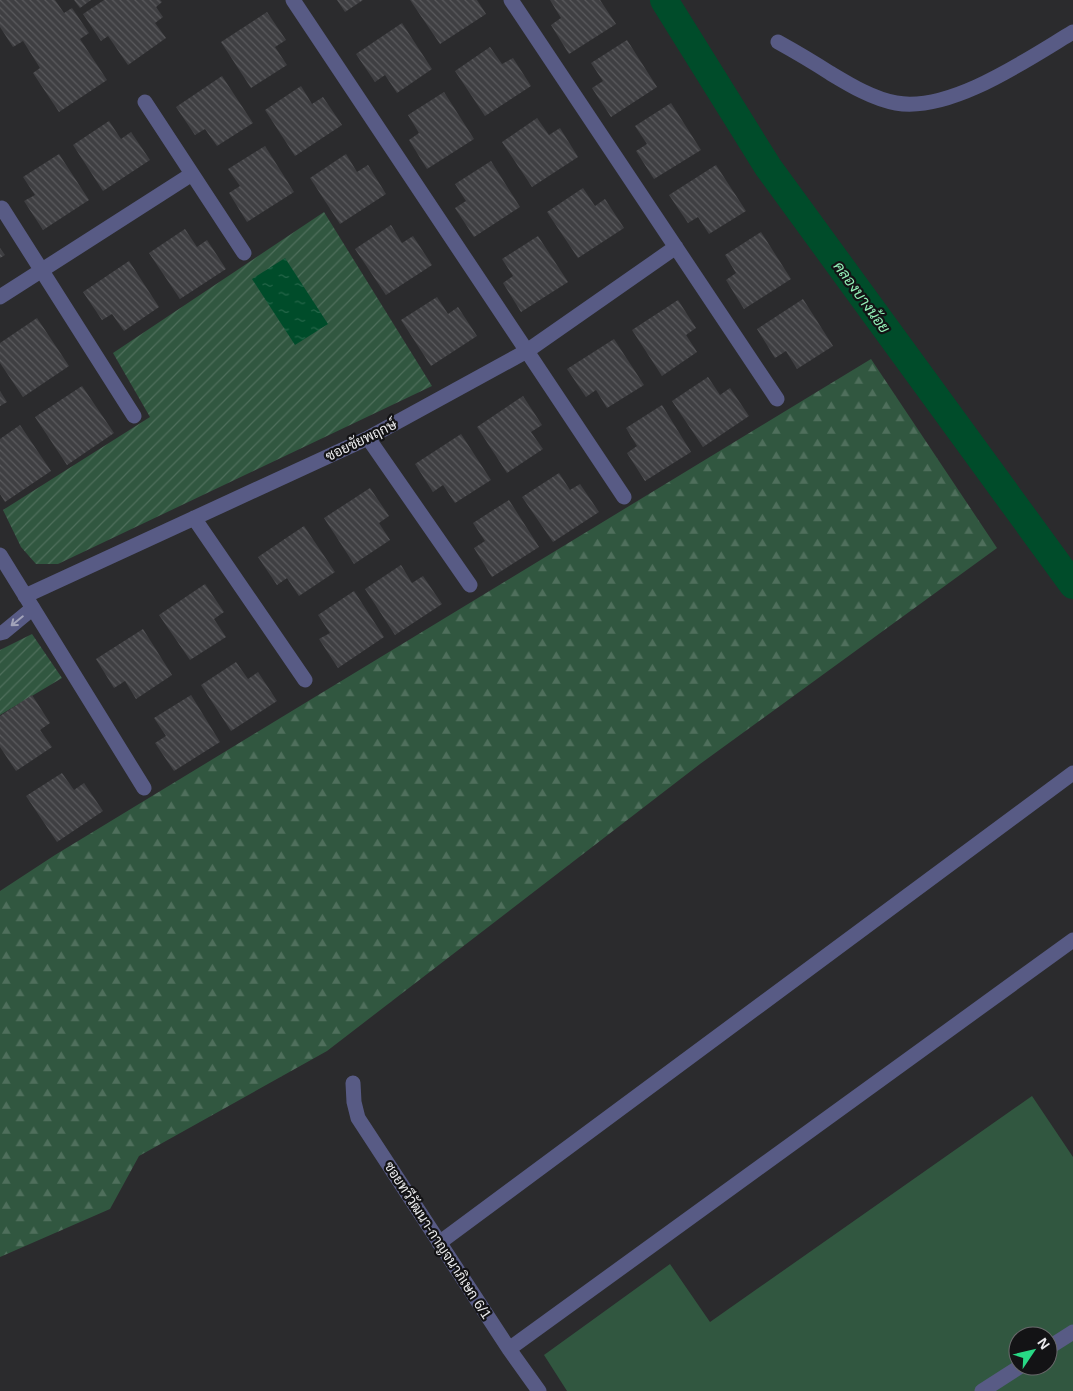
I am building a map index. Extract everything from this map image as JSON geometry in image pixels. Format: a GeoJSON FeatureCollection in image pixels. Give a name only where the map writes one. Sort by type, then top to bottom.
{"type":"FeatureCollection","features":[{"type":"Feature","properties":{"kind":"street"},"geometry":{"type":"LineString","coordinates":[[293,0],[624,497]]}},
{"type":"Feature","properties":{"kind":"street"},"geometry":{"type":"LineString","coordinates":[[511,0],[777,399]]}},
{"type":"Feature","properties":{"kind":"street"},"geometry":{"type":"LineString","coordinates":[[778,42],[852,86],[879,98],[896,103],[912,104],[950,98],[968,90],[1028,59],[1073,32]]}},
{"type":"Feature","properties":{"kind":"street"},"geometry":{"type":"LineString","coordinates":[[145,102],[244,253]]}},
{"type":"Feature","properties":{"kind":"street"},"geometry":{"type":"LineString","coordinates":[[0,297],[192,174]]}},
{"type":"Feature","properties":{"kind":"street"},"geometry":{"type":"LineString","coordinates":[[2,208],[134,416]]}},
{"type":"Feature","properties":{"kind":"street","name":"ซอยชัยพฤกษ์"},"geometry":{"type":"LineString","coordinates":[[0,633],[4,632],[29,602],[194,518],[368,438],[527,351],[676,248]]}},
{"type":"Feature","properties":{"kind":"street"},"geometry":{"type":"LineString","coordinates":[[368,438],[470,584]]}},
{"type":"Feature","properties":{"kind":"street"},"geometry":{"type":"LineString","coordinates":[[194,518],[305,680]]}},
{"type":"Feature","properties":{"kind":"street"},"geometry":{"type":"LineString","coordinates":[[0,555],[5,573],[29,602],[144,788]]}},
{"type":"Feature","properties":{"kind":"street"},"geometry":{"type":"LineString","coordinates":[[439,1243],[1073,774]]}},
{"type":"Feature","properties":{"kind":"street"},"geometry":{"type":"LineString","coordinates":[[509,1348],[1073,940]]}},
{"type":"Feature","properties":{"kind":"street","name":"ซอยทวีวัฒนา-กาญจนาภิเษก 6/1"},"geometry":{"type":"LineString","coordinates":[[353,1083],[354,1102],[358,1118],[439,1243],[539,1391]]}},
{"type":"Feature","properties":{"kind":"street"},"geometry":{"type":"LineString","coordinates":[[1058,1342],[1073,1332]]}},
{"type":"Feature","properties":{"kind":"street"},"geometry":{"type":"LineString","coordinates":[[982,1391],[1008,1374]]}},
{"type":"Feature","properties":{"kind":"green space"},"geometry":{"type":"Polygon","coordinates":[[[324,212],[432,386],[58,564],[36,564],[21,547],[3,510],[150,417],[113,353],[324,212]]]}},
{"type":"Feature","properties":{"kind":"green space"},"geometry":{"type":"Polygon","coordinates":[[[871,359],[997,548],[700,764],[327,1051],[139,1156],[110,1209],[0,1257],[0,891],[55,855],[871,359]]]}},
{"type":"Feature","properties":{"kind":"green space"},"geometry":{"type":"Polygon","coordinates":[[[32,634],[62,678],[0,715],[0,650],[32,634]]]}},
{"type":"Feature","properties":{"kind":"green space"},"geometry":{"type":"Polygon","coordinates":[[[1032,1096],[1073,1157],[1073,1391],[567,1391],[544,1355],[670,1264],[710,1322],[1032,1096]]]}},
{"type":"Feature","properties":{"kind":"water"},"geometry":{"type":"Polygon","coordinates":[[[285,258],[328,324],[295,345],[252,279],[285,258]]]}},
{"type":"Feature","properties":{"kind":"building"},"geometry":{"type":"Polygon","coordinates":[[[0,0],[55,0],[64,13],[72,8],[89,33],[80,39],[107,80],[59,112],[33,73],[40,68],[23,41],[13,47],[0,27],[0,0]]]}},
{"type":"Feature","properties":{"kind":"building"},"geometry":{"type":"Polygon","coordinates":[[[74,0],[91,0],[80,8],[74,0]]]}},
{"type":"Feature","properties":{"kind":"building"},"geometry":{"type":"Polygon","coordinates":[[[104,0],[160,0],[162,2],[156,7],[163,17],[155,23],[166,38],[128,65],[108,36],[101,41],[83,14],[104,0]]]}},
{"type":"Feature","properties":{"kind":"building"},"geometry":{"type":"Polygon","coordinates":[[[337,0],[363,0],[345,12],[337,0]]]}},
{"type":"Feature","properties":{"kind":"building"},"geometry":{"type":"Polygon","coordinates":[[[410,0],[477,0],[486,14],[440,44],[410,0]]]}},
{"type":"Feature","properties":{"kind":"building"},"geometry":{"type":"Polygon","coordinates":[[[550,0],[600,0],[616,24],[569,54],[551,25],[561,18],[550,0]]]}},
{"type":"Feature","properties":{"kind":"building"},"geometry":{"type":"Polygon","coordinates":[[[267,12],[286,40],[275,47],[287,65],[251,88],[221,42],[267,12]]]}},
{"type":"Feature","properties":{"kind":"building"},"geometry":{"type":"Polygon","coordinates":[[[402,23],[432,69],[397,93],[385,75],[375,82],[356,54],[402,23]]]}},
{"type":"Feature","properties":{"kind":"building"},"geometry":{"type":"Polygon","coordinates":[[[627,40],[657,87],[611,117],[592,88],[603,81],[591,63],[627,40]]]}},
{"type":"Feature","properties":{"kind":"building"},"geometry":{"type":"Polygon","coordinates":[[[490,47],[502,64],[513,58],[531,86],[485,116],[455,71],[490,47]]]}},
{"type":"Feature","properties":{"kind":"building"},"geometry":{"type":"Polygon","coordinates":[[[222,76],[253,123],[217,146],[205,129],[195,135],[176,107],[222,76]]]}},
{"type":"Feature","properties":{"kind":"building"},"geometry":{"type":"Polygon","coordinates":[[[301,86],[312,104],[323,97],[342,125],[295,156],[265,110],[301,86]]]}},
{"type":"Feature","properties":{"kind":"building"},"geometry":{"type":"Polygon","coordinates":[[[444,92],[474,139],[427,169],[409,140],[419,133],[408,115],[444,92]]]}},
{"type":"Feature","properties":{"kind":"building"},"geometry":{"type":"Polygon","coordinates":[[[671,103],[701,150],[654,179],[636,151],[647,144],[635,126],[671,103]]]}},
{"type":"Feature","properties":{"kind":"building"},"geometry":{"type":"Polygon","coordinates":[[[537,118],[549,135],[560,128],[578,157],[532,187],[502,142],[537,118]]]}},
{"type":"Feature","properties":{"kind":"building"},"geometry":{"type":"Polygon","coordinates":[[[109,121],[121,139],[131,132],[150,160],[103,191],[73,145],[109,121]]]}},
{"type":"Feature","properties":{"kind":"building"},"geometry":{"type":"Polygon","coordinates":[[[265,146],[294,192],[247,222],[229,193],[240,186],[228,169],[265,146]]]}},
{"type":"Feature","properties":{"kind":"building"},"geometry":{"type":"Polygon","coordinates":[[[59,154],[89,200],[43,230],[24,201],[35,195],[23,177],[59,154]]]}},
{"type":"Feature","properties":{"kind":"building"},"geometry":{"type":"Polygon","coordinates":[[[346,154],[357,172],[368,165],[386,194],[340,224],[310,178],[346,154]]]}},
{"type":"Feature","properties":{"kind":"building"},"geometry":{"type":"Polygon","coordinates":[[[491,161],[520,207],[474,237],[455,208],[466,201],[455,184],[491,161]]]}},
{"type":"Feature","properties":{"kind":"building"},"geometry":{"type":"Polygon","coordinates":[[[716,165],[746,211],[709,234],[698,217],[688,223],[669,195],[716,165]]]}},
{"type":"Feature","properties":{"kind":"building"},"geometry":{"type":"Polygon","coordinates":[[[583,188],[595,206],[605,199],[624,228],[578,258],[547,212],[583,188]]]}},
{"type":"Feature","properties":{"kind":"building"},"geometry":{"type":"Polygon","coordinates":[[[391,225],[402,243],[413,236],[432,265],[386,295],[355,249],[391,225]]]}},
{"type":"Feature","properties":{"kind":"building"},"geometry":{"type":"Polygon","coordinates":[[[185,229],[197,247],[207,240],[226,269],[180,299],[149,253],[185,229]]]}},
{"type":"Feature","properties":{"kind":"building"},"geometry":{"type":"Polygon","coordinates":[[[761,232],[791,279],[744,309],[726,280],[736,273],[725,255],[761,232]]]}},
{"type":"Feature","properties":{"kind":"building"},"geometry":{"type":"Polygon","coordinates":[[[538,236],[568,282],[521,312],[503,283],[513,276],[502,259],[538,236]]]}},
{"type":"Feature","properties":{"kind":"building"},"geometry":{"type":"Polygon","coordinates":[[[0,248],[5,255],[0,258],[0,248]]]}},
{"type":"Feature","properties":{"kind":"building"},"geometry":{"type":"Polygon","coordinates":[[[129,261],[159,307],[124,331],[112,314],[102,320],[83,292],[129,261]]]}},
{"type":"Feature","properties":{"kind":"building"},"geometry":{"type":"Polygon","coordinates":[[[437,297],[448,314],[458,307],[477,336],[431,366],[401,320],[437,297]]]}},
{"type":"Feature","properties":{"kind":"building"},"geometry":{"type":"Polygon","coordinates":[[[803,299],[833,346],[797,369],[786,351],[775,358],[757,329],[803,299]]]}},
{"type":"Feature","properties":{"kind":"building"},"geometry":{"type":"Polygon","coordinates":[[[678,300],[696,328],[686,335],[697,352],[662,376],[632,330],[678,300]]]}},
{"type":"Feature","properties":{"kind":"building"},"geometry":{"type":"Polygon","coordinates":[[[37,318],[69,366],[23,397],[0,363],[0,343],[37,318]]]}},
{"type":"Feature","properties":{"kind":"building"},"geometry":{"type":"Polygon","coordinates":[[[614,339],[644,385],[607,408],[596,390],[586,397],[567,369],[614,339]]]}},
{"type":"Feature","properties":{"kind":"building"},"geometry":{"type":"Polygon","coordinates":[[[708,377],[720,395],[730,388],[749,416],[703,447],[672,401],[708,377]]]}},
{"type":"Feature","properties":{"kind":"building"},"geometry":{"type":"Polygon","coordinates":[[[82,386],[114,433],[67,465],[35,417],[82,386]]]}},
{"type":"Feature","properties":{"kind":"building"},"geometry":{"type":"Polygon","coordinates":[[[0,391],[7,402],[0,406],[0,391]]]}},
{"type":"Feature","properties":{"kind":"building"},"geometry":{"type":"Polygon","coordinates":[[[523,396],[542,425],[531,432],[543,449],[507,473],[477,427],[523,396]]]}},
{"type":"Feature","properties":{"kind":"building"},"geometry":{"type":"Polygon","coordinates":[[[662,405],[691,452],[645,481],[627,453],[637,446],[626,428],[662,405]]]}},
{"type":"Feature","properties":{"kind":"building"},"geometry":{"type":"Polygon","coordinates":[[[20,425],[51,471],[5,502],[0,494],[0,439],[20,425]]]}},
{"type":"Feature","properties":{"kind":"building"},"geometry":{"type":"Polygon","coordinates":[[[461,434],[491,480],[455,503],[443,485],[433,492],[415,464],[461,434]]]}},
{"type":"Feature","properties":{"kind":"building"},"geometry":{"type":"Polygon","coordinates":[[[559,473],[570,490],[580,484],[599,512],[553,542],[522,497],[559,473]]]}},
{"type":"Feature","properties":{"kind":"building"},"geometry":{"type":"Polygon","coordinates":[[[370,488],[389,516],[379,523],[390,540],[354,564],[324,518],[370,488]]]}},
{"type":"Feature","properties":{"kind":"building"},"geometry":{"type":"Polygon","coordinates":[[[509,500],[539,547],[492,577],[474,548],[485,541],[473,523],[509,500]]]}},
{"type":"Feature","properties":{"kind":"building"},"geometry":{"type":"Polygon","coordinates":[[[304,526],[335,572],[299,596],[287,578],[277,585],[258,557],[304,526]]]}},
{"type":"Feature","properties":{"kind":"building"},"geometry":{"type":"Polygon","coordinates":[[[401,565],[412,583],[423,576],[442,604],[395,635],[365,589],[401,565]]]}},
{"type":"Feature","properties":{"kind":"building"},"geometry":{"type":"Polygon","coordinates":[[[205,584],[224,612],[214,619],[226,637],[190,660],[159,615],[205,584]]]}},
{"type":"Feature","properties":{"kind":"building"},"geometry":{"type":"Polygon","coordinates":[[[354,591],[384,637],[338,668],[319,639],[330,633],[318,615],[354,591]]]}},
{"type":"Feature","properties":{"kind":"building"},"geometry":{"type":"Polygon","coordinates":[[[143,629],[172,675],[136,699],[125,681],[114,688],[96,659],[143,629]]]}},
{"type":"Feature","properties":{"kind":"building"},"geometry":{"type":"Polygon","coordinates":[[[236,662],[248,679],[258,672],[277,701],[231,731],[201,685],[236,662]]]}},
{"type":"Feature","properties":{"kind":"building"},"geometry":{"type":"Polygon","coordinates":[[[32,695],[50,723],[40,730],[52,747],[16,771],[0,747],[0,716],[32,695]]]}},
{"type":"Feature","properties":{"kind":"building"},"geometry":{"type":"Polygon","coordinates":[[[191,695],[220,742],[174,771],[155,743],[166,736],[154,718],[191,695]]]}},
{"type":"Feature","properties":{"kind":"building"},"geometry":{"type":"Polygon","coordinates":[[[62,773],[74,790],[84,783],[103,811],[57,842],[26,796],[62,773]]]}},
{"type":"Feature","properties":{"kind":"waterway","name":"คลองบางน้อย"},"geometry":{"type":"LineString","coordinates":[[664,0],[768,167],[1073,585]]}}]}
